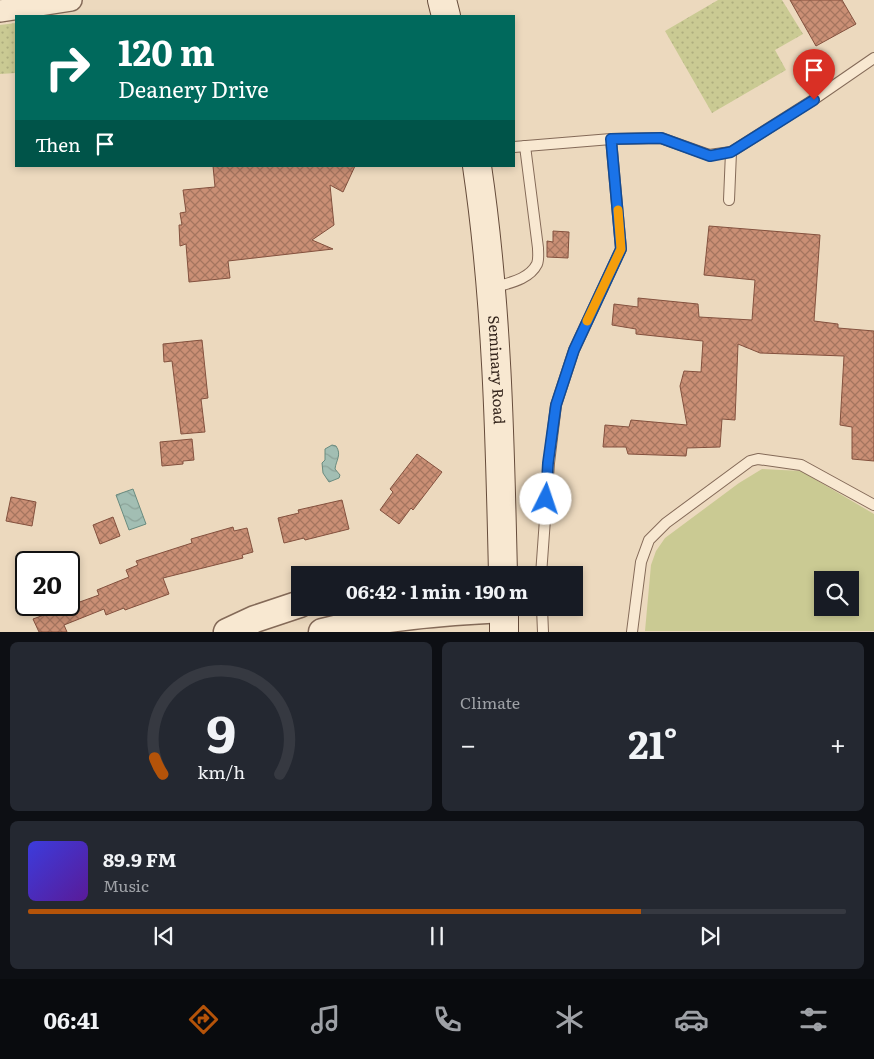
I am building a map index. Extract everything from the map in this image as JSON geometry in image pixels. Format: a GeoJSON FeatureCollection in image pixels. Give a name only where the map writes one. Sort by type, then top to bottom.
{"type":"FeatureCollection","features":[{"type":"Feature","properties":{"kind":"main road"},"geometry":{"type":"LineString","coordinates":[[442,0],[446,15]]}},
{"type":"Feature","properties":{"kind":"main road","name":"Seminary Road"},"geometry":{"type":"LineString","coordinates":[[477,167],[492,288],[503,566]]}},
{"type":"Feature","properties":{"kind":"street"},"geometry":{"type":"LineString","coordinates":[[0,11],[71,0]]}},
{"type":"Feature","properties":{"kind":"street"},"geometry":{"type":"LineString","coordinates":[[227,632],[255,619],[291,607]]}},
{"type":"Feature","properties":{"kind":"street"},"geometry":{"type":"LineString","coordinates":[[322,632],[355,623],[423,616]]}},
{"type":"Feature","properties":{"kind":"lane"},"geometry":{"type":"LineString","coordinates":[[515,147],[611,139],[661,138],[710,156],[731,152],[814,100],[874,58]]}},
{"type":"Feature","properties":{"kind":"lane"},"geometry":{"type":"LineString","coordinates":[[542,566],[548,463],[556,405],[574,350],[621,249],[611,139]]}},
{"type":"Feature","properties":{"kind":"lane"},"geometry":{"type":"LineString","coordinates":[[492,288],[522,278],[538,262],[538,248],[525,146]]}},
{"type":"Feature","properties":{"kind":"lane"},"geometry":{"type":"LineString","coordinates":[[729,200],[731,152]]}},
{"type":"Feature","properties":{"kind":"lane"},"geometry":{"type":"LineString","coordinates":[[632,632],[640,562],[648,540],[666,523],[750,461],[758,459],[801,465],[874,505]]}},
{"type":"Feature","properties":{"kind":"lane"},"geometry":{"type":"LineString","coordinates":[[542,616],[542,632]]}},
{"type":"Feature","properties":{"kind":"green space"},"geometry":{"type":"Polygon","coordinates":[[[718,0],[782,0],[803,34],[775,50],[786,70],[712,113],[665,31],[718,0]]]}},
{"type":"Feature","properties":{"kind":"green space"},"geometry":{"type":"Polygon","coordinates":[[[15,23],[15,73],[0,74],[0,25],[15,23]]]}},
{"type":"Feature","properties":{"kind":"green space"},"geometry":{"type":"Polygon","coordinates":[[[762,469],[801,471],[874,514],[874,631],[645,631],[651,565],[656,551],[665,538],[739,483],[762,469]]]}},
{"type":"Feature","properties":{"kind":"water"},"geometry":{"type":"Polygon","coordinates":[[[332,445],[336,446],[339,452],[335,469],[340,475],[339,478],[329,482],[323,473],[322,463],[325,460],[325,449],[332,445]]]}},
{"type":"Feature","properties":{"kind":"water"},"geometry":{"type":"Polygon","coordinates":[[[133,489],[146,524],[129,530],[116,495],[133,489]]]}},
{"type":"Feature","properties":{"kind":"building"},"geometry":{"type":"Polygon","coordinates":[[[790,0],[842,0],[856,24],[816,46],[790,0]]]}},
{"type":"Feature","properties":{"kind":"building"},"geometry":{"type":"Polygon","coordinates":[[[213,167],[355,167],[343,192],[330,185],[334,225],[312,240],[333,249],[228,261],[230,278],[189,282],[186,244],[180,246],[179,225],[182,225],[180,213],[186,212],[183,190],[215,187],[213,167]]]}},
{"type":"Feature","properties":{"kind":"building"},"geometry":{"type":"Polygon","coordinates":[[[709,226],[820,235],[814,321],[838,324],[838,328],[874,331],[874,461],[852,459],[852,427],[840,425],[844,356],[760,353],[738,344],[735,420],[722,419],[720,447],[687,448],[686,456],[628,454],[626,447],[603,447],[605,425],[629,427],[631,420],[687,425],[680,386],[684,371],[701,372],[703,341],[636,334],[636,329],[612,325],[614,304],[638,307],[638,298],[698,304],[699,317],[752,320],[755,280],[704,275],[709,226]]]}},
{"type":"Feature","properties":{"kind":"building"},"geometry":{"type":"Polygon","coordinates":[[[553,231],[569,232],[568,258],[547,257],[547,241],[553,242],[553,231]]]}},
{"type":"Feature","properties":{"kind":"building"},"geometry":{"type":"Polygon","coordinates":[[[202,340],[208,398],[201,399],[205,432],[181,434],[172,361],[164,362],[163,344],[202,340]]]}},
{"type":"Feature","properties":{"kind":"building"},"geometry":{"type":"Polygon","coordinates":[[[192,439],[194,460],[183,461],[183,464],[162,466],[160,442],[192,439]]]}},
{"type":"Feature","properties":{"kind":"building"},"geometry":{"type":"Polygon","coordinates":[[[417,454],[442,472],[413,510],[411,508],[399,524],[380,510],[393,492],[390,489],[417,454]]]}},
{"type":"Feature","properties":{"kind":"building"},"geometry":{"type":"Polygon","coordinates":[[[11,497],[36,502],[32,526],[6,521],[11,497]]]}},
{"type":"Feature","properties":{"kind":"building"},"geometry":{"type":"Polygon","coordinates":[[[342,500],[349,529],[284,543],[278,518],[299,513],[298,510],[342,500]]]}},
{"type":"Feature","properties":{"kind":"building"},"geometry":{"type":"Polygon","coordinates":[[[113,517],[120,536],[100,544],[93,525],[113,517]]]}},
{"type":"Feature","properties":{"kind":"building"},"geometry":{"type":"Polygon","coordinates":[[[233,527],[234,531],[247,528],[253,552],[242,555],[243,558],[163,578],[169,594],[106,615],[104,609],[64,625],[67,632],[39,632],[33,619],[41,616],[80,616],[80,602],[99,595],[97,590],[129,577],[126,570],[138,565],[136,561],[192,543],[191,539],[233,527]]]}},
{"type":"Feature","properties":{"kind":"slow traffic"},"geometry":{"type":"LineString","coordinates":[[587,321],[621,249],[618,210]]}},
{"type":"Feature","properties":{"kind":"route"},"geometry":{"type":"LineString","coordinates":[[546,499],[548,463],[556,405],[574,350],[621,249],[611,139],[661,138],[710,156],[731,152],[814,100]]}}]}
